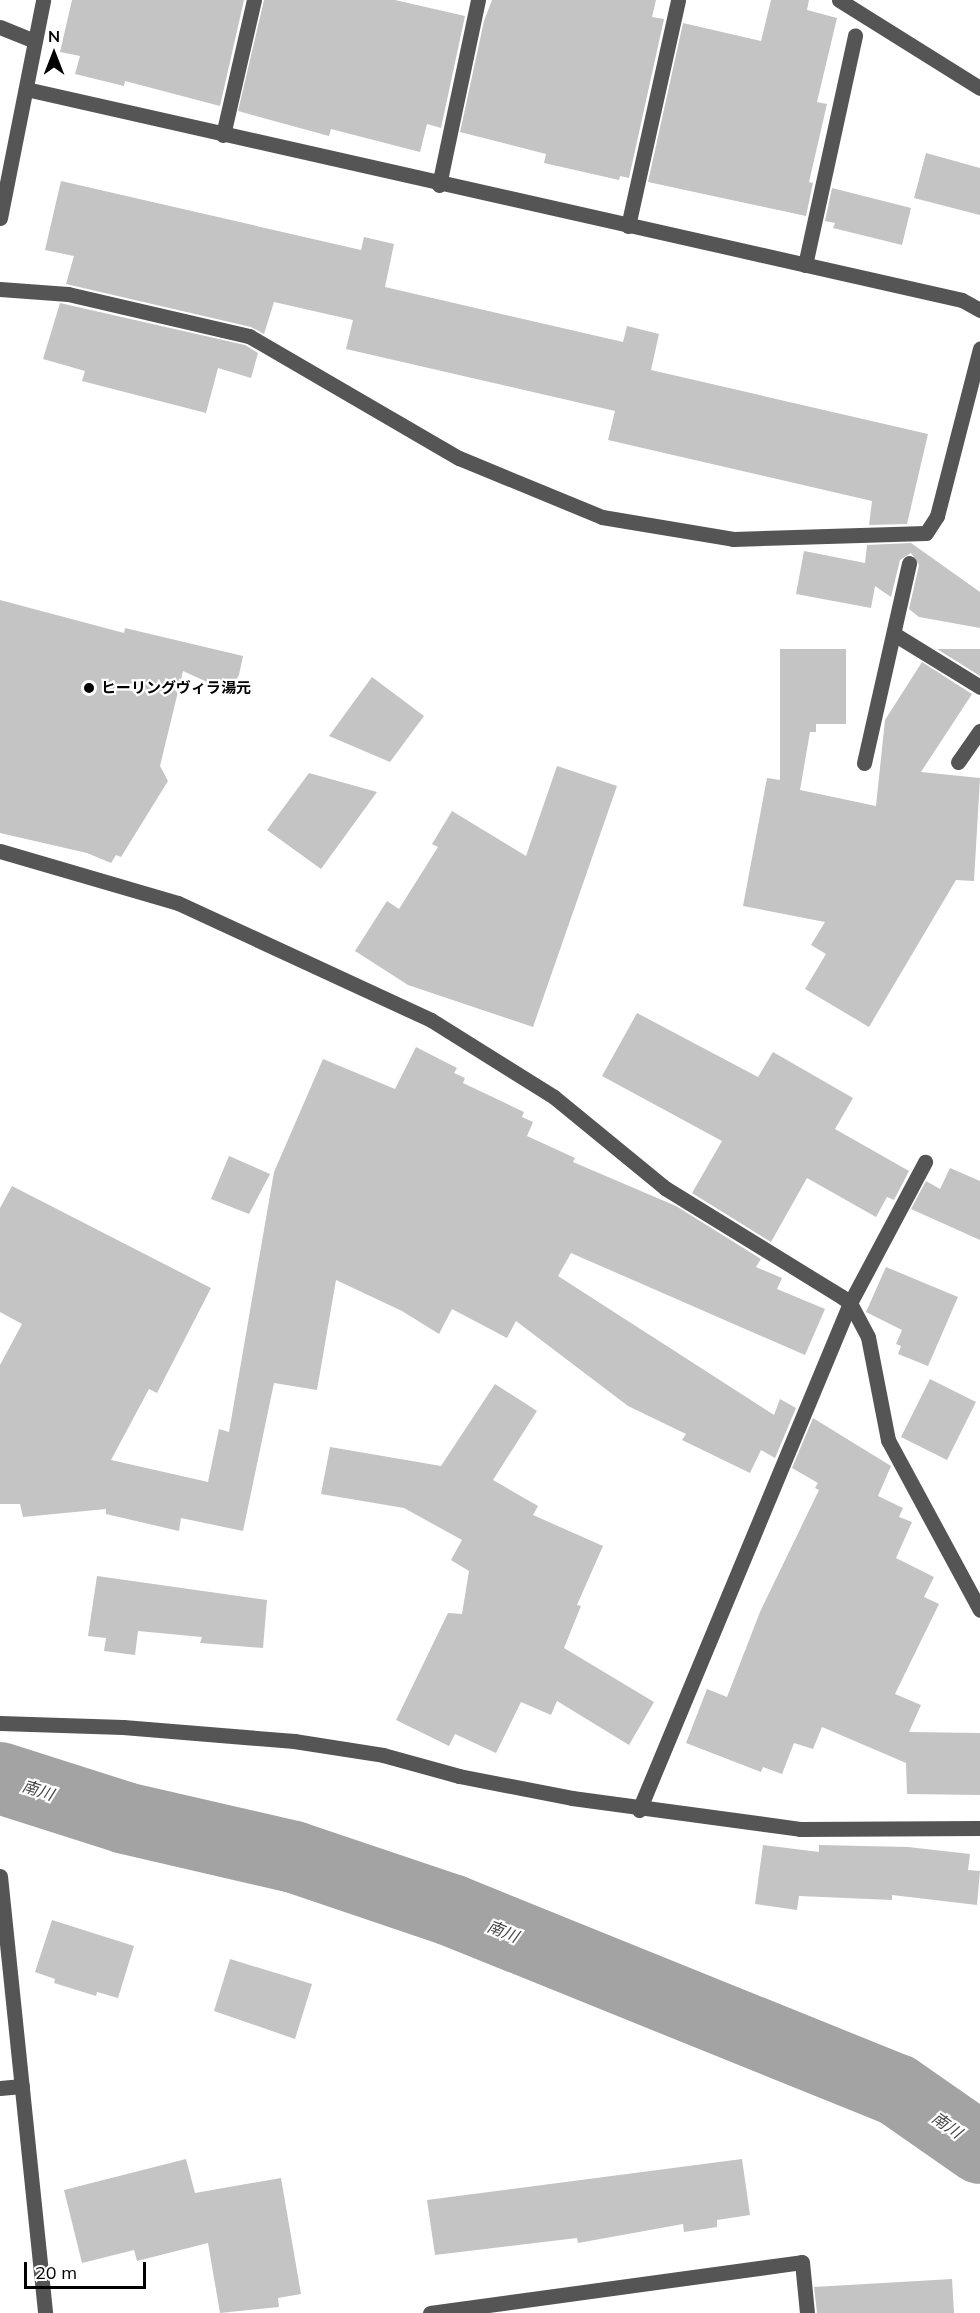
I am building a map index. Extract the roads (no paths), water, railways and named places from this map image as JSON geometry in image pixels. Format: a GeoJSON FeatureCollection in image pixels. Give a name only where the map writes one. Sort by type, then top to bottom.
{"type":"FeatureCollection","features":[{"type":"Feature","properties":{"kind":"street"},"geometry":{"type":"LineString","coordinates":[[0,218],[26,89],[33,40],[43,0]]}},
{"type":"Feature","properties":{"kind":"street"},"geometry":{"type":"LineString","coordinates":[[223,135],[254,0]]}},
{"type":"Feature","properties":{"kind":"street"},"geometry":{"type":"LineString","coordinates":[[439,185],[478,0]]}},
{"type":"Feature","properties":{"kind":"street"},"geometry":{"type":"LineString","coordinates":[[628,226],[678,0]]}},
{"type":"Feature","properties":{"kind":"street"},"geometry":{"type":"LineString","coordinates":[[838,0],[980,88]]}},
{"type":"Feature","properties":{"kind":"street"},"geometry":{"type":"LineString","coordinates":[[0,27],[33,40]]}},
{"type":"Feature","properties":{"kind":"street"},"geometry":{"type":"LineString","coordinates":[[805,265],[855,35]]}},
{"type":"Feature","properties":{"kind":"street"},"geometry":{"type":"LineString","coordinates":[[26,89],[439,185],[962,300],[980,310]]}},
{"type":"Feature","properties":{"kind":"street"},"geometry":{"type":"LineString","coordinates":[[0,289],[68,294],[249,336],[459,458],[602,517],[733,539],[926,533],[937,516],[980,348]]}},
{"type":"Feature","properties":{"kind":"street"},"geometry":{"type":"LineString","coordinates":[[864,762],[909,563]]}},
{"type":"Feature","properties":{"kind":"street"},"geometry":{"type":"LineString","coordinates":[[894,634],[980,687]]}},
{"type":"Feature","properties":{"kind":"street"},"geometry":{"type":"LineString","coordinates":[[957,762],[980,731]]}},
{"type":"Feature","properties":{"kind":"street"},"geometry":{"type":"LineString","coordinates":[[0,851],[178,903],[431,1020],[554,1097],[665,1188],[850,1303],[868,1337],[888,1440],[980,1610]]}},
{"type":"Feature","properties":{"kind":"street"},"geometry":{"type":"LineString","coordinates":[[639,1810],[850,1303],[925,1162]]}},
{"type":"Feature","properties":{"kind":"street"},"geometry":{"type":"LineString","coordinates":[[0,1723],[123,1727],[294,1741],[383,1755],[459,1776],[639,1810],[800,1829],[980,1828]]}},
{"type":"Feature","properties":{"kind":"street"},"geometry":{"type":"LineString","coordinates":[[0,1876],[45,2313]]}},
{"type":"Feature","properties":{"kind":"street"},"geometry":{"type":"LineString","coordinates":[[0,2088],[22,2086]]}},
{"type":"Feature","properties":{"kind":"street"},"geometry":{"type":"LineString","coordinates":[[429,2313],[802,2262],[807,2313]]}},
{"type":"Feature","properties":{"kind":"waterway","name":"南川"},"geometry":{"type":"LineString","coordinates":[[0,1778],[125,1818],[294,1857],[451,1910],[897,2090],[980,2148]]}},
{"type":"Feature","properties":{"kind":"place","name":"ヒーリングヴィラ湯元"},"geometry":{"type":"Point","coordinates":[89,688]}}]}
